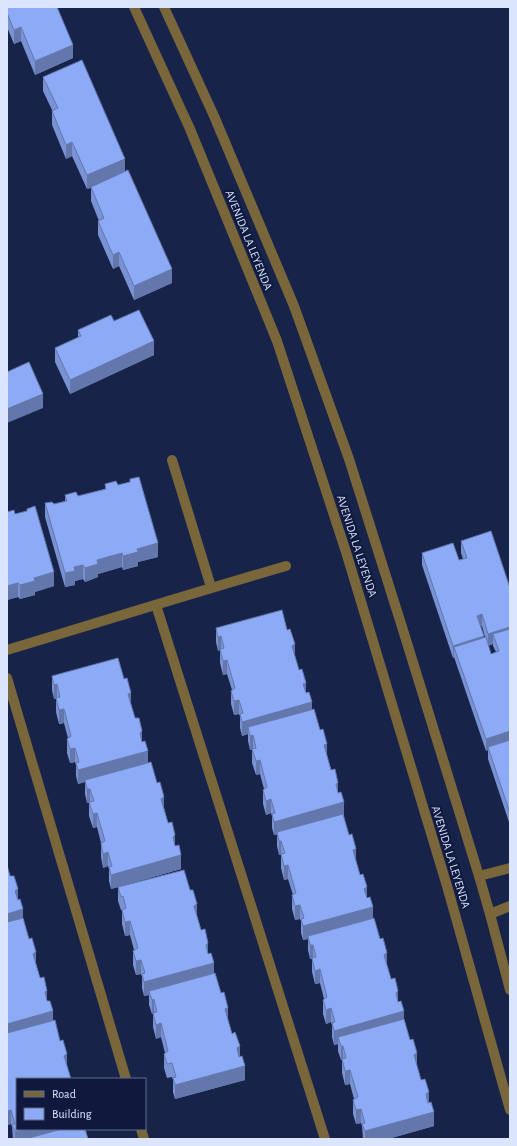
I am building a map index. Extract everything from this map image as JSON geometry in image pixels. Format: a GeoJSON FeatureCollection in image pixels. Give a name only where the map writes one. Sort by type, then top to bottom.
{"type":"FeatureCollection","features":[{"type":"Feature","properties":{"kind":"street","name":"AVENIDA LA LEYENDA"},"geometry":{"type":"LineString","coordinates":[[134,7],[190,129],[277,341],[346,552],[447,886],[510,1110]]}},
{"type":"Feature","properties":{"kind":"street","name":"AVENIDA LA LEYENDA"},"geometry":{"type":"LineString","coordinates":[[164,7],[214,116],[294,306],[349,459],[479,876],[510,990]]}},
{"type":"Feature","properties":{"kind":"street"},"geometry":{"type":"LineString","coordinates":[[172,460],[211,587]]}},
{"type":"Feature","properties":{"kind":"street"},"geometry":{"type":"LineString","coordinates":[[7,650],[211,587],[286,566]]}},
{"type":"Feature","properties":{"kind":"street"},"geometry":{"type":"LineString","coordinates":[[156,605],[325,1139]]}},
{"type":"Feature","properties":{"kind":"street"},"geometry":{"type":"LineString","coordinates":[[7,678],[126,1078]]}},
{"type":"Feature","properties":{"kind":"street"},"geometry":{"type":"LineString","coordinates":[[479,876],[510,868]]}},
{"type":"Feature","properties":{"kind":"street"},"geometry":{"type":"LineString","coordinates":[[490,914],[510,906]]}},
{"type":"Feature","properties":{"kind":"building"},"geometry":{"type":"Polygon","coordinates":[[[7,7],[57,7],[73,45],[35,61],[21,27],[14,30],[7,13],[7,7]]]}},
{"type":"Feature","properties":{"kind":"building"},"geometry":{"type":"Polygon","coordinates":[[[82,60],[125,159],[87,175],[72,142],[66,145],[52,111],[58,108],[43,77],[82,60]]]}},
{"type":"Feature","properties":{"kind":"building"},"geometry":{"type":"Polygon","coordinates":[[[128,170],[172,269],[134,286],[119,252],[113,255],[98,221],[104,218],[91,187],[128,170]]]}},
{"type":"Feature","properties":{"kind":"building"},"geometry":{"type":"Polygon","coordinates":[[[139,310],[154,341],[70,380],[55,348],[81,336],[78,330],[111,315],[114,321],[139,310]]]}},
{"type":"Feature","properties":{"kind":"building"},"geometry":{"type":"Polygon","coordinates":[[[29,362],[43,394],[7,409],[7,372],[29,362]]]}},
{"type":"Feature","properties":{"kind":"building"},"geometry":{"type":"Polygon","coordinates":[[[139,477],[158,543],[137,549],[138,552],[123,556],[122,553],[97,560],[98,564],[85,568],[83,565],[74,567],[75,571],[65,573],[45,503],[52,502],[54,504],[67,501],[65,495],[76,492],[78,496],[106,489],[105,484],[116,481],[118,485],[130,482],[130,479],[139,477]]]}},
{"type":"Feature","properties":{"kind":"building"},"geometry":{"type":"Polygon","coordinates":[[[35,506],[54,572],[34,578],[35,581],[20,585],[18,583],[7,586],[7,512],[14,510],[15,514],[27,511],[27,509],[35,506]]]}},
{"type":"Feature","properties":{"kind":"building"},"geometry":{"type":"Polygon","coordinates":[[[491,531],[510,588],[510,627],[488,634],[482,614],[477,616],[484,636],[453,646],[422,553],[453,543],[459,560],[467,558],[461,541],[491,531]]]}},
{"type":"Feature","properties":{"kind":"building"},"geometry":{"type":"Polygon","coordinates":[[[282,610],[287,630],[290,629],[295,644],[292,646],[299,670],[302,669],[306,683],[303,684],[306,693],[309,692],[312,702],[242,722],[240,714],[243,713],[239,700],[234,701],[231,691],[235,688],[227,660],[223,661],[220,649],[224,648],[221,636],[218,637],[216,628],[282,610]]]}},
{"type":"Feature","properties":{"kind":"building"},"geometry":{"type":"Polygon","coordinates":[[[510,629],[510,731],[486,739],[454,647],[486,637],[491,654],[499,651],[493,634],[510,629]]]}},
{"type":"Feature","properties":{"kind":"building"},"geometry":{"type":"Polygon","coordinates":[[[118,658],[124,679],[127,678],[131,693],[128,694],[135,718],[139,718],[142,731],[140,733],[142,742],[145,741],[148,751],[78,770],[76,763],[79,762],[75,748],[70,749],[67,739],[71,736],[64,709],[59,710],[56,698],[60,697],[57,684],[54,685],[52,676],[118,658]]]}},
{"type":"Feature","properties":{"kind":"building"},"geometry":{"type":"Polygon","coordinates":[[[314,709],[320,730],[323,729],[327,744],[324,745],[331,770],[335,769],[338,783],[336,784],[338,793],[341,792],[344,802],[274,822],[272,814],[275,813],[271,799],[266,801],[263,790],[267,787],[260,760],[256,761],[252,749],[256,748],[253,735],[250,736],[248,727],[314,709]]]}},
{"type":"Feature","properties":{"kind":"building"},"geometry":{"type":"Polygon","coordinates":[[[510,740],[510,813],[488,747],[510,740]]]}},
{"type":"Feature","properties":{"kind":"building"},"geometry":{"type":"Polygon","coordinates":[[[151,762],[157,783],[160,782],[164,797],[161,799],[168,823],[172,822],[175,835],[173,837],[175,846],[179,845],[181,855],[111,875],[109,867],[112,866],[108,852],[103,854],[101,843],[105,841],[97,813],[93,814],[89,802],[94,801],[90,789],[87,789],[85,780],[151,762]]]}},
{"type":"Feature","properties":{"kind":"building"},"geometry":{"type":"Polygon","coordinates":[[[343,814],[349,835],[352,834],[356,849],[353,850],[360,875],[363,874],[367,887],[364,889],[367,898],[370,897],[373,907],[303,926],[301,919],[304,918],[300,905],[295,906],[292,895],[296,893],[288,865],[284,866],[281,854],[285,853],[281,841],[279,841],[277,832],[343,814]]]}},
{"type":"Feature","properties":{"kind":"building"},"geometry":{"type":"Polygon","coordinates":[[[7,865],[10,876],[14,876],[18,889],[15,891],[18,900],[20,899],[23,909],[7,914],[7,865]]]}},
{"type":"Feature","properties":{"kind":"building"},"geometry":{"type":"Polygon","coordinates":[[[184,870],[190,890],[193,890],[197,904],[194,906],[201,930],[205,929],[208,943],[206,945],[208,954],[211,953],[214,963],[144,982],[142,974],[145,973],[141,960],[136,961],[133,951],[138,948],[130,921],[125,922],[122,910],[126,908],[123,896],[121,897],[118,887],[184,870]]]}},
{"type":"Feature","properties":{"kind":"building"},"geometry":{"type":"Polygon","coordinates":[[[23,918],[29,939],[32,938],[36,952],[33,954],[40,978],[44,977],[47,991],[45,992],[47,1001],[50,1001],[53,1011],[7,1024],[7,922],[23,918]]]}},
{"type":"Feature","properties":{"kind":"building"},"geometry":{"type":"Polygon","coordinates":[[[374,918],[380,939],[383,938],[387,953],[384,955],[391,979],[395,978],[398,991],[396,993],[398,1002],[401,1001],[404,1011],[334,1031],[332,1023],[335,1022],[331,1008],[326,1010],[323,1000],[327,997],[320,969],[315,971],[312,958],[316,957],[313,945],[310,945],[308,936],[374,918]]]}},
{"type":"Feature","properties":{"kind":"building"},"geometry":{"type":"Polygon","coordinates":[[[215,973],[221,993],[224,992],[228,1008],[225,1009],[232,1034],[235,1032],[240,1046],[237,1048],[239,1057],[242,1056],[245,1066],[175,1085],[173,1078],[176,1077],[172,1063],[167,1064],[164,1054],[168,1051],[161,1023],[156,1025],[153,1013],[157,1012],[154,999],[152,1000],[149,991],[215,973]]]}},
{"type":"Feature","properties":{"kind":"building"},"geometry":{"type":"Polygon","coordinates":[[[404,1019],[410,1040],[413,1039],[417,1053],[414,1055],[421,1080],[425,1079],[429,1092],[426,1094],[428,1103],[431,1102],[434,1112],[365,1131],[362,1124],[365,1123],[361,1109],[356,1110],[353,1100],[358,1097],[350,1070],[345,1071],[342,1059],[346,1058],[343,1046],[341,1046],[338,1037],[404,1019]]]}},
{"type":"Feature","properties":{"kind":"building"},"geometry":{"type":"Polygon","coordinates":[[[55,1020],[60,1041],[63,1040],[67,1054],[64,1056],[71,1078],[16,1078],[16,1130],[22,1130],[15,1132],[12,1124],[15,1124],[11,1110],[7,1111],[7,1033],[55,1020]]]}},
{"type":"Feature","properties":{"kind":"building"},"geometry":{"type":"Polygon","coordinates":[[[58,1130],[85,1130],[88,1139],[25,1139],[58,1130]]]}}]}
